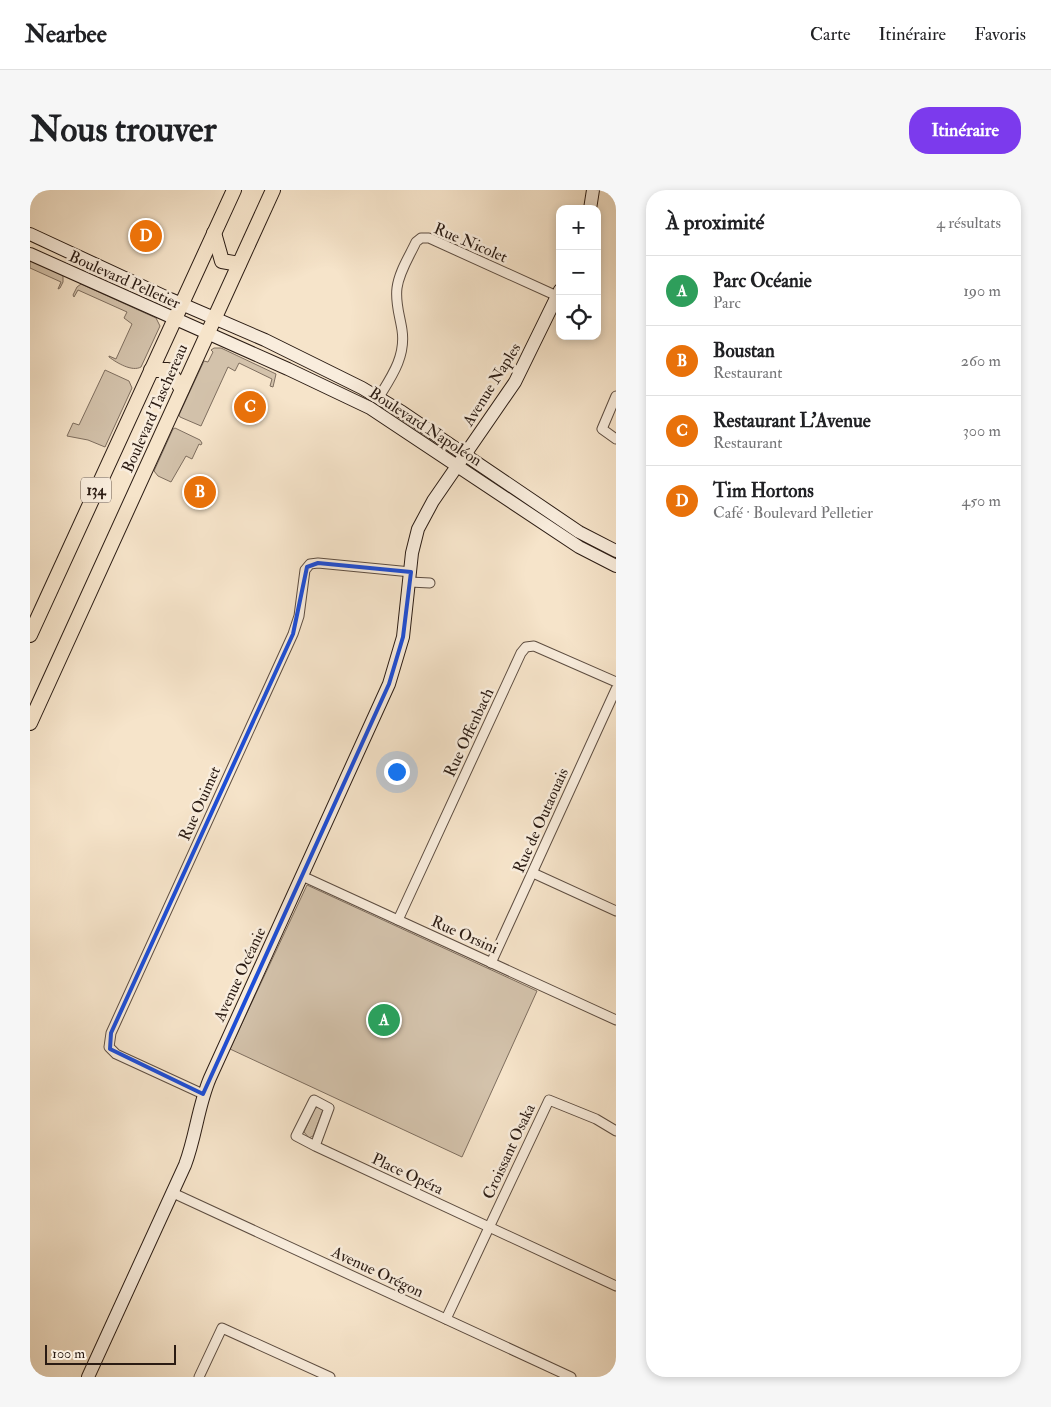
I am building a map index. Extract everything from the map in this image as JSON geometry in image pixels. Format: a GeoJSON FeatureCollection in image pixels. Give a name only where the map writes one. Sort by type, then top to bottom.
{"type":"FeatureCollection","features":[{"type":"Feature","properties":{"kind":"main road","name":"Boulevard Taschereau"},"geometry":{"type":"LineString","coordinates":[[30,635],[234,190]]}},
{"type":"Feature","properties":{"kind":"main road","name":"Boulevard Taschereau"},"geometry":{"type":"LineString","coordinates":[[30,723],[273,190]]}},
{"type":"Feature","properties":{"kind":"main road"},"geometry":{"type":"LineString","coordinates":[[214,233],[222,261],[239,264]]}},
{"type":"Feature","properties":{"kind":"main road"},"geometry":{"type":"LineString","coordinates":[[151,370],[168,370],[182,389]]}},
{"type":"Feature","properties":{"kind":"street"},"geometry":{"type":"LineString","coordinates":[[591,205],[594,190]]}},
{"type":"Feature","properties":{"kind":"street","name":"Boulevard Pelletier"},"geometry":{"type":"LineString","coordinates":[[30,234],[214,318]]}},
{"type":"Feature","properties":{"kind":"street","name":"Rue Nicolet"},"geometry":{"type":"LineString","coordinates":[[379,397],[401,354],[402,334],[397,301],[398,282],[416,242],[421,238],[429,238],[556,292]]}},
{"type":"Feature","properties":{"kind":"street","name":"Boulevard Pelletier"},"geometry":{"type":"LineString","coordinates":[[30,254],[207,333]]}},
{"type":"Feature","properties":{"kind":"street"},"geometry":{"type":"LineString","coordinates":[[75,274],[83,258]]}},
{"type":"Feature","properties":{"kind":"street","name":"Avenue Naples"},"geometry":{"type":"LineString","coordinates":[[462,460],[520,373],[557,295]]}},
{"type":"Feature","properties":{"kind":"street","name":"Boulevard Napoléon"},"geometry":{"type":"LineString","coordinates":[[214,318],[295,354],[379,397],[579,547],[616,566]]}},
{"type":"Feature","properties":{"kind":"street","name":"Boulevard Napoléon"},"geometry":{"type":"LineString","coordinates":[[207,333],[370,408],[462,460],[579,532],[616,551]]}},
{"type":"Feature","properties":{"kind":"street"},"geometry":{"type":"LineString","coordinates":[[288,369],[295,354]]}},
{"type":"Feature","properties":{"kind":"street"},"geometry":{"type":"LineString","coordinates":[[616,396],[602,429],[616,439]]}},
{"type":"Feature","properties":{"kind":"street","name":"Avenue Océanie"},"geometry":{"type":"LineString","coordinates":[[88,1377],[190,1153],[203,1094],[393,674],[403,637],[414,542],[427,511],[462,460]]}},
{"type":"Feature","properties":{"kind":"street","name":"Rue Ouimet"},"geometry":{"type":"LineString","coordinates":[[203,1094],[116,1054],[109,1047],[111,1033],[293,634],[299,616],[304,575],[308,566],[310,564],[318,564],[410,577]]}},
{"type":"Feature","properties":{"kind":"street"},"geometry":{"type":"LineString","coordinates":[[410,577],[430,583]]}},
{"type":"Feature","properties":{"kind":"street","name":"Rue Offenbach"},"geometry":{"type":"LineString","coordinates":[[398,920],[521,653],[526,647],[534,646],[616,682]]}},
{"type":"Feature","properties":{"kind":"street","name":"Rue de Outaouais"},"geometry":{"type":"LineString","coordinates":[[491,963],[616,689]]}},
{"type":"Feature","properties":{"kind":"street"},"geometry":{"type":"LineString","coordinates":[[533,873],[616,911]]}},
{"type":"Feature","properties":{"kind":"street","name":"Rue Orsini"},"geometry":{"type":"LineString","coordinates":[[302,876],[616,1020]]}},
{"type":"Feature","properties":{"kind":"street","name":"Place Opéra"},"geometry":{"type":"LineString","coordinates":[[315,1146],[328,1108],[314,1100],[296,1136],[315,1146],[488,1228]]}},
{"type":"Feature","properties":{"kind":"street","name":"Croissant Osaka"},"geometry":{"type":"LineString","coordinates":[[446,1319],[549,1100],[596,1118],[616,1131]]}},
{"type":"Feature","properties":{"kind":"street","name":"Avenue Orégon"},"geometry":{"type":"LineString","coordinates":[[173,1193],[446,1319],[551,1373],[571,1377]]}},
{"type":"Feature","properties":{"kind":"street"},"geometry":{"type":"LineString","coordinates":[[488,1228],[616,1286]]}},
{"type":"Feature","properties":{"kind":"street"},"geometry":{"type":"LineString","coordinates":[[199,1377],[222,1328],[330,1377]]}},
{"type":"Feature","properties":{"kind":"highlighted area"},"geometry":{"type":"Polygon","coordinates":[[[318,563],[411,572],[403,637],[389,684],[203,1094],[110,1049],[111,1033],[293,634],[307,567],[318,563]]]}},
{"type":"Feature","properties":{"kind":"shaded area"},"geometry":{"type":"Polygon","coordinates":[[[30,260],[63,275],[63,282],[60,288],[58,289],[61,282],[30,268],[30,260]]]}},
{"type":"Feature","properties":{"kind":"shaded area"},"geometry":{"type":"Polygon","coordinates":[[[81,284],[156,318],[160,326],[141,367],[129,368],[109,357],[116,359],[132,324],[124,318],[127,312],[78,290],[74,297],[73,295],[77,287],[81,284]]]}},
{"type":"Feature","properties":{"kind":"shaded area"},"geometry":{"type":"Polygon","coordinates":[[[221,348],[276,374],[273,387],[270,386],[272,379],[239,363],[235,371],[228,367],[201,426],[179,415],[204,361],[208,362],[213,352],[211,350],[221,348]]]}},
{"type":"Feature","properties":{"kind":"shaded area"},"geometry":{"type":"Polygon","coordinates":[[[105,370],[129,381],[132,388],[105,447],[88,440],[67,436],[73,423],[79,425],[105,370]]]}},
{"type":"Feature","properties":{"kind":"shaded area"},"geometry":{"type":"Polygon","coordinates":[[[175,428],[200,440],[202,443],[201,445],[199,444],[192,459],[186,456],[171,482],[158,476],[154,471],[175,428]]]}},
{"type":"Feature","properties":{"kind":"shaded area"},"geometry":{"type":"Polygon","coordinates":[[[307,885],[537,991],[462,1157],[230,1049],[307,885]]]}},
{"type":"Feature","properties":{"kind":"shaded area"},"geometry":{"type":"Polygon","coordinates":[[[320,1107],[323,1110],[313,1136],[309,1138],[304,1132],[315,1108],[320,1107]]]}},
{"type":"Feature","properties":{"kind":"place","name":"Tim Hortons"},"geometry":{"type":"Point","coordinates":[146,236]}},
{"type":"Feature","properties":{"kind":"place","name":"Restaurant L'Avenue"},"geometry":{"type":"Point","coordinates":[250,407]}},
{"type":"Feature","properties":{"kind":"place","name":"Boustan"},"geometry":{"type":"Point","coordinates":[200,492]}},
{"type":"Feature","properties":{"kind":"place","name":"Parc Océanie"},"geometry":{"type":"Point","coordinates":[384,1020]}}]}
